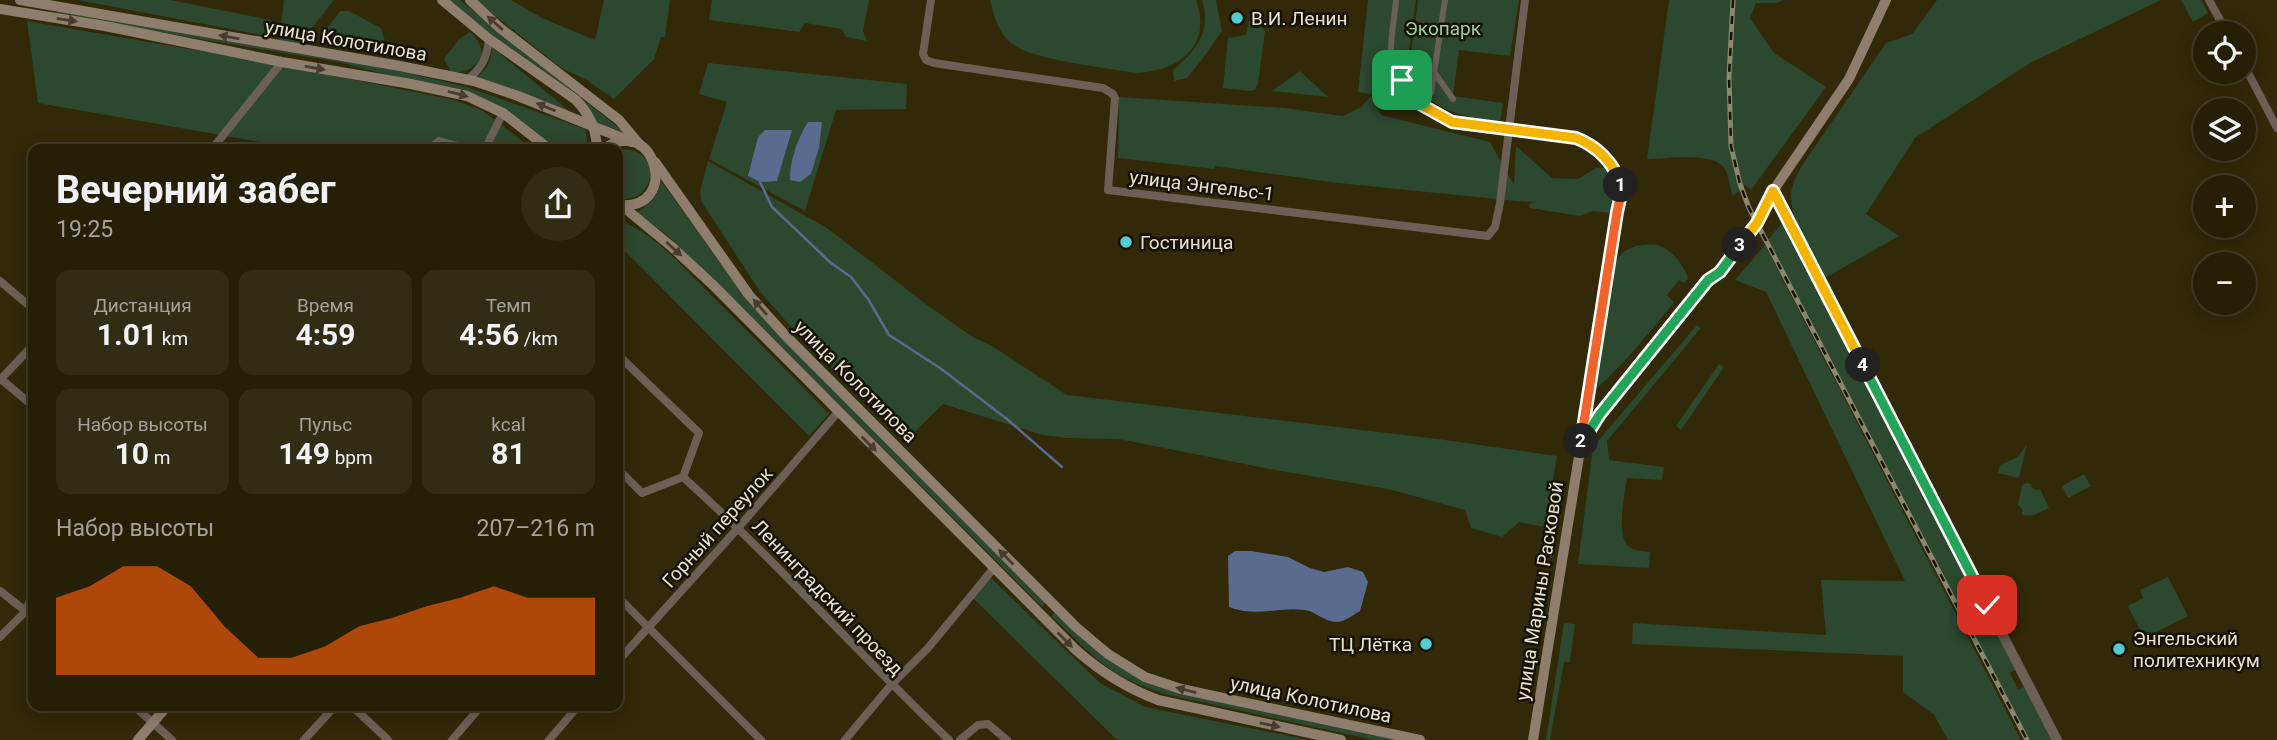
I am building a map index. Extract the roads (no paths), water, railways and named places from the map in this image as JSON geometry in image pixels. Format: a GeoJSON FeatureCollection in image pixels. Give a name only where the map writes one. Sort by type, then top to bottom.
{"type":"FeatureCollection","features":[{"type":"Feature","properties":{"kind":"main road","name":"улица Колотилова"},"geometry":{"type":"LineString","coordinates":[[20,0],[105,26],[282,62],[443,90],[476,100],[503,113],[543,144]]}},
{"type":"Feature","properties":{"kind":"main road"},"geometry":{"type":"LineString","coordinates":[[442,0],[489,39],[576,100],[594,126],[596,144]]}},
{"type":"Feature","properties":{"kind":"main road"},"geometry":{"type":"LineString","coordinates":[[470,0],[530,52],[619,120],[636,144]]}},
{"type":"Feature","properties":{"kind":"main road","name":"улица Марины Расковой"},"geometry":{"type":"LineString","coordinates":[[1533,740],[1581,444],[1600,414],[1708,280],[1720,272],[1757,223],[1773,191],[1849,79],[1886,0]]}},
{"type":"Feature","properties":{"kind":"main road","name":"улица Колотилова"},"geometry":{"type":"LineString","coordinates":[[0,9],[45,7],[467,80],[518,96],[636,144],[648,151],[750,295],[785,335],[1054,605],[1108,654],[1145,677],[1181,689],[1420,740]]}},
{"type":"Feature","properties":{"kind":"main road"},"geometry":{"type":"LineString","coordinates":[[616,144],[636,144]]}},
{"type":"Feature","properties":{"kind":"main road","name":"улица Колотилова"},"geometry":{"type":"LineString","coordinates":[[623,205],[642,201],[650,193],[657,173],[655,162]]}},
{"type":"Feature","properties":{"kind":"main road","name":"улица Колотилова"},"geometry":{"type":"LineString","coordinates":[[623,208],[672,247],[697,271],[993,569],[1103,673],[1135,692],[1158,700],[1341,740]]}},
{"type":"Feature","properties":{"kind":"main road"},"geometry":{"type":"LineString","coordinates":[[1043,618],[1054,605]]}},
{"type":"Feature","properties":{"kind":"main road"},"geometry":{"type":"LineString","coordinates":[[138,740],[163,711]]}},
{"type":"Feature","properties":{"kind":"street","name":"улица Энгельс-1"},"geometry":{"type":"LineString","coordinates":[[931,0],[923,54],[926,60],[1103,88],[1113,94],[1115,98],[1108,190],[1489,236],[1495,227],[1500,203],[1525,0]]}},
{"type":"Feature","properties":{"kind":"street"},"geometry":{"type":"LineString","coordinates":[[1396,0],[1391,52],[1402,80],[1418,103],[1452,122],[1576,138],[1592,144],[1618,177],[1622,190],[1581,444]]}},
{"type":"Feature","properties":{"kind":"street"},"geometry":{"type":"LineString","coordinates":[[1418,103],[1431,93],[1445,0]]}},
{"type":"Feature","properties":{"kind":"street"},"geometry":{"type":"LineString","coordinates":[[2209,0],[2220,21]]}},
{"type":"Feature","properties":{"kind":"street"},"geometry":{"type":"LineString","coordinates":[[467,80],[485,62],[489,39]]}},
{"type":"Feature","properties":{"kind":"street"},"geometry":{"type":"LineString","coordinates":[[216,144],[282,62]]}},
{"type":"Feature","properties":{"kind":"street"},"geometry":{"type":"LineString","coordinates":[[1434,72],[1453,99]]}},
{"type":"Feature","properties":{"kind":"street"},"geometry":{"type":"LineString","coordinates":[[2254,84],[2277,128]]}},
{"type":"Feature","properties":{"kind":"street"},"geometry":{"type":"LineString","coordinates":[[488,144],[503,113]]}},
{"type":"Feature","properties":{"kind":"street"},"geometry":{"type":"LineString","coordinates":[[1773,191],[2057,740]]}},
{"type":"Feature","properties":{"kind":"street"},"geometry":{"type":"LineString","coordinates":[[0,281],[28,305]]}},
{"type":"Feature","properties":{"kind":"street"},"geometry":{"type":"LineString","coordinates":[[28,350],[0,380],[28,402]]}},
{"type":"Feature","properties":{"kind":"street"},"geometry":{"type":"LineString","coordinates":[[623,360],[699,433],[683,477],[642,493],[623,474]]}},
{"type":"Feature","properties":{"kind":"street","name":"Горный переулок"},"geometry":{"type":"LineString","coordinates":[[623,655],[838,412]]}},
{"type":"Feature","properties":{"kind":"street","name":"Ленинградский проезд"},"geometry":{"type":"LineString","coordinates":[[683,477],[739,527],[891,685],[949,740]]}},
{"type":"Feature","properties":{"kind":"street"},"geometry":{"type":"LineString","coordinates":[[845,740],[891,685],[928,648],[993,569]]}},
{"type":"Feature","properties":{"kind":"street"},"geometry":{"type":"LineString","coordinates":[[0,591],[26,611]]}},
{"type":"Feature","properties":{"kind":"street"},"geometry":{"type":"LineString","coordinates":[[623,602],[761,740]]}},
{"type":"Feature","properties":{"kind":"street"},"geometry":{"type":"LineString","coordinates":[[0,637],[28,606]]}},
{"type":"Feature","properties":{"kind":"street"},"geometry":{"type":"LineString","coordinates":[[140,711],[172,740]]}},
{"type":"Feature","properties":{"kind":"street"},"geometry":{"type":"LineString","coordinates":[[304,740],[331,711]]}},
{"type":"Feature","properties":{"kind":"street"},"geometry":{"type":"LineString","coordinates":[[357,711],[388,740]]}},
{"type":"Feature","properties":{"kind":"street"},"geometry":{"type":"LineString","coordinates":[[452,740],[477,711]]}},
{"type":"Feature","properties":{"kind":"street"},"geometry":{"type":"LineString","coordinates":[[549,740],[574,711]]}},
{"type":"Feature","properties":{"kind":"street"},"geometry":{"type":"LineString","coordinates":[[960,740],[978,724],[988,724],[1007,740]]}},
{"type":"Feature","properties":{"kind":"water"},"geometry":{"type":"Polygon","coordinates":[[[808,122],[822,122],[819,148],[811,174],[800,182],[790,180],[795,150],[808,122]]]}},
{"type":"Feature","properties":{"kind":"water"},"geometry":{"type":"Polygon","coordinates":[[[765,130],[792,130],[777,181],[760,182],[748,176],[758,137],[765,130]]]}},
{"type":"Feature","properties":{"kind":"water"},"geometry":{"type":"Polygon","coordinates":[[[1235,551],[1288,557],[1324,572],[1348,567],[1363,572],[1368,582],[1360,611],[1345,620],[1335,622],[1305,610],[1249,612],[1229,607],[1228,556],[1235,551]]]}},
{"type":"Feature","properties":{"kind":"waterway"},"geometry":{"type":"LineString","coordinates":[[760,182],[772,207],[831,263],[851,277],[868,299],[889,335],[940,368],[1007,419],[1062,467]]}},
{"type":"Feature","properties":{"kind":"railway"},"geometry":{"type":"LineString","coordinates":[[1733,0],[1729,77],[1731,146],[1749,208],[2027,740]]}},
{"type":"Feature","properties":{"kind":"place","name":"В.И. Ленин"},"geometry":{"type":"Point","coordinates":[1237,18]}},
{"type":"Feature","properties":{"kind":"place","name":"Гостиница"},"geometry":{"type":"Point","coordinates":[1126,242]}},
{"type":"Feature","properties":{"kind":"place","name":"ТЦ Лётка"},"geometry":{"type":"Point","coordinates":[1426,644]}},
{"type":"Feature","properties":{"kind":"place","name":"Энгельский политехникум"},"geometry":{"type":"Point","coordinates":[2119,649]}},
{"type":"Feature","properties":{"kind":"park label","name":"Экопарк"},"geometry":{"type":"Point","coordinates":[1443,28]}}]}
